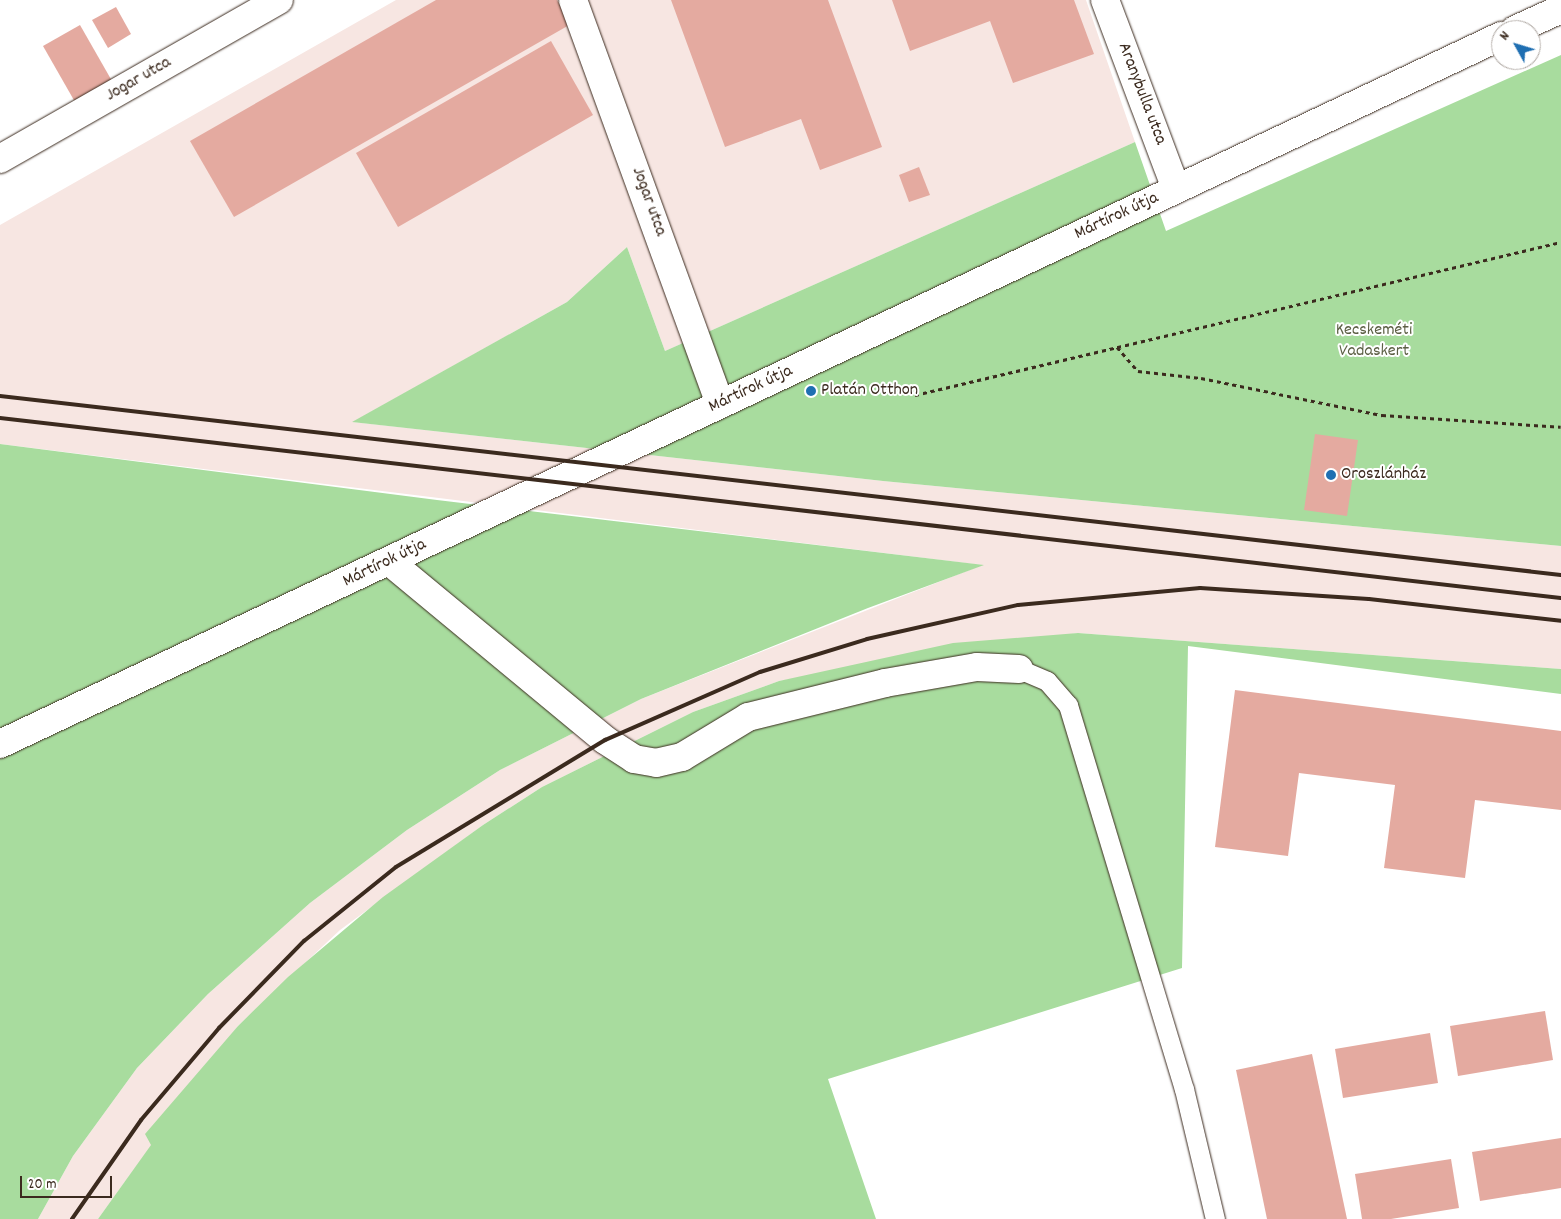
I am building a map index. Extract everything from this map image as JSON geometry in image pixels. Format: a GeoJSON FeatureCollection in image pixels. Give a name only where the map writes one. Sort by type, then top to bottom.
{"type":"FeatureCollection","features":[{"type":"Feature","properties":{"kind":"street","name":"Jogar utca"},"geometry":{"type":"LineString","coordinates":[[0,159],[279,0]]}},
{"type":"Feature","properties":{"kind":"street","name":"Jogar utca"},"geometry":{"type":"LineString","coordinates":[[573,0],[720,404]]}},
{"type":"Feature","properties":{"kind":"street","name":"Aranybulla utca"},"geometry":{"type":"LineString","coordinates":[[1105,0],[1176,189]]}},
{"type":"Feature","properties":{"kind":"street"},"geometry":{"type":"LineString","coordinates":[[1536,20],[1561,8]]}},
{"type":"Feature","properties":{"kind":"street","name":"Mártírok útja"},"geometry":{"type":"LineString","coordinates":[[0,744],[390,562],[561,477],[1491,41]]}},
{"type":"Feature","properties":{"kind":"street"},"geometry":{"type":"LineString","coordinates":[[390,562],[605,740],[634,759],[656,763],[682,757],[748,717],[885,683],[977,667],[1019,669]]}},
{"type":"Feature","properties":{"kind":"lane"},"geometry":{"type":"LineString","coordinates":[[1019,669],[1047,681],[1068,705],[1184,1089],[1215,1219]]}},
{"type":"Feature","properties":{"kind":"path"},"geometry":{"type":"LineString","coordinates":[[915,395],[1561,242]]}},
{"type":"Feature","properties":{"kind":"path"},"geometry":{"type":"LineString","coordinates":[[1117,348],[1138,371],[1201,378],[1382,415],[1561,427]]}},
{"type":"Feature","properties":{"kind":"shaded area"},"geometry":{"type":"Polygon","coordinates":[[[396,0],[1086,0],[1135,142],[665,351],[627,247],[567,302],[353,422],[883,481],[1561,546],[1561,669],[1078,633],[779,681],[693,712],[542,787],[483,825],[340,930],[238,1026],[98,1219],[38,1219],[73,1156],[137,1068],[208,994],[310,903],[407,830],[500,770],[641,699],[982,565],[0,444],[0,225],[396,0]]]}},
{"type":"Feature","properties":{"kind":"green space","name":"Kecskeméti Vadaskert"},"geometry":{"type":"Polygon","coordinates":[[[1561,55],[1561,546],[883,481],[352,422],[567,302],[627,247],[665,351],[1135,142],[1166,231],[1527,70],[1541,70],[1541,64],[1561,55]]]}},
{"type":"Feature","properties":{"kind":"green space"},"geometry":{"type":"Polygon","coordinates":[[[0,444],[437,500],[984,565],[868,608],[641,699],[500,770],[407,830],[310,903],[208,994],[137,1068],[73,1156],[38,1219],[0,1219],[0,444]]]}},
{"type":"Feature","properties":{"kind":"green space"},"geometry":{"type":"Polygon","coordinates":[[[1078,633],[1561,669],[1561,694],[1188,646],[1182,968],[828,1079],[876,1219],[98,1219],[151,1145],[145,1134],[238,1026],[288,977],[383,897],[483,825],[542,787],[693,712],[779,681],[953,643],[1078,633]]]}},
{"type":"Feature","properties":{"kind":"building"},"geometry":{"type":"Polygon","coordinates":[[[436,0],[557,0],[571,24],[234,217],[190,141],[436,0]]]}},
{"type":"Feature","properties":{"kind":"building"},"geometry":{"type":"Polygon","coordinates":[[[671,0],[828,0],[882,147],[820,170],[801,119],[725,147],[671,0]]]}},
{"type":"Feature","properties":{"kind":"building"},"geometry":{"type":"Polygon","coordinates":[[[892,0],[1074,0],[1094,54],[1013,83],[990,21],[910,51],[892,0]]]}},
{"type":"Feature","properties":{"kind":"building"},"geometry":{"type":"Polygon","coordinates":[[[116,7],[131,34],[108,48],[92,20],[116,7]]]}},
{"type":"Feature","properties":{"kind":"building"},"geometry":{"type":"Polygon","coordinates":[[[80,25],[112,81],[75,102],[43,46],[80,25]]]}},
{"type":"Feature","properties":{"kind":"building"},"geometry":{"type":"Polygon","coordinates":[[[551,41],[593,115],[398,227],[356,153],[551,41]]]}},
{"type":"Feature","properties":{"kind":"building"},"geometry":{"type":"Polygon","coordinates":[[[919,167],[930,195],[909,202],[899,175],[919,167]]]}},
{"type":"Feature","properties":{"kind":"building","name":"Oroszlánház"},"geometry":{"type":"Polygon","coordinates":[[[1315,434],[1358,440],[1347,516],[1304,510],[1315,434]]]}},
{"type":"Feature","properties":{"kind":"building"},"geometry":{"type":"Polygon","coordinates":[[[1235,690],[1561,731],[1561,810],[1475,800],[1465,878],[1384,868],[1395,785],[1299,773],[1288,856],[1215,847],[1235,690]]]}},
{"type":"Feature","properties":{"kind":"building"},"geometry":{"type":"Polygon","coordinates":[[[1545,1011],[1553,1060],[1458,1076],[1450,1026],[1545,1011]]]}},
{"type":"Feature","properties":{"kind":"building"},"geometry":{"type":"Polygon","coordinates":[[[1430,1033],[1438,1083],[1343,1098],[1335,1049],[1430,1033]]]}},
{"type":"Feature","properties":{"kind":"building"},"geometry":{"type":"Polygon","coordinates":[[[1312,1054],[1347,1219],[1267,1219],[1236,1070],[1312,1054]]]}},
{"type":"Feature","properties":{"kind":"building"},"geometry":{"type":"Polygon","coordinates":[[[1561,1138],[1561,1188],[1480,1201],[1472,1152],[1561,1138]]]}},
{"type":"Feature","properties":{"kind":"building"},"geometry":{"type":"Polygon","coordinates":[[[1451,1159],[1459,1208],[1391,1219],[1362,1219],[1355,1174],[1451,1159]]]}},
{"type":"Feature","properties":{"kind":"railway"},"geometry":{"type":"LineString","coordinates":[[0,396],[1561,575]]}},
{"type":"Feature","properties":{"kind":"railway"},"geometry":{"type":"LineString","coordinates":[[0,418],[1561,598]]}},
{"type":"Feature","properties":{"kind":"railway"},"geometry":{"type":"LineString","coordinates":[[72,1219],[141,1120],[219,1028],[304,941],[396,867],[605,740],[760,672],[867,639],[1018,605],[1200,588],[1369,599],[1561,621]]}},
{"type":"Feature","properties":{"kind":"place","name":"Platán Otthon"},"geometry":{"type":"Point","coordinates":[811,391]}},
{"type":"Feature","properties":{"kind":"place","name":"Oroszlánház"},"geometry":{"type":"Point","coordinates":[1331,475]}}]}
